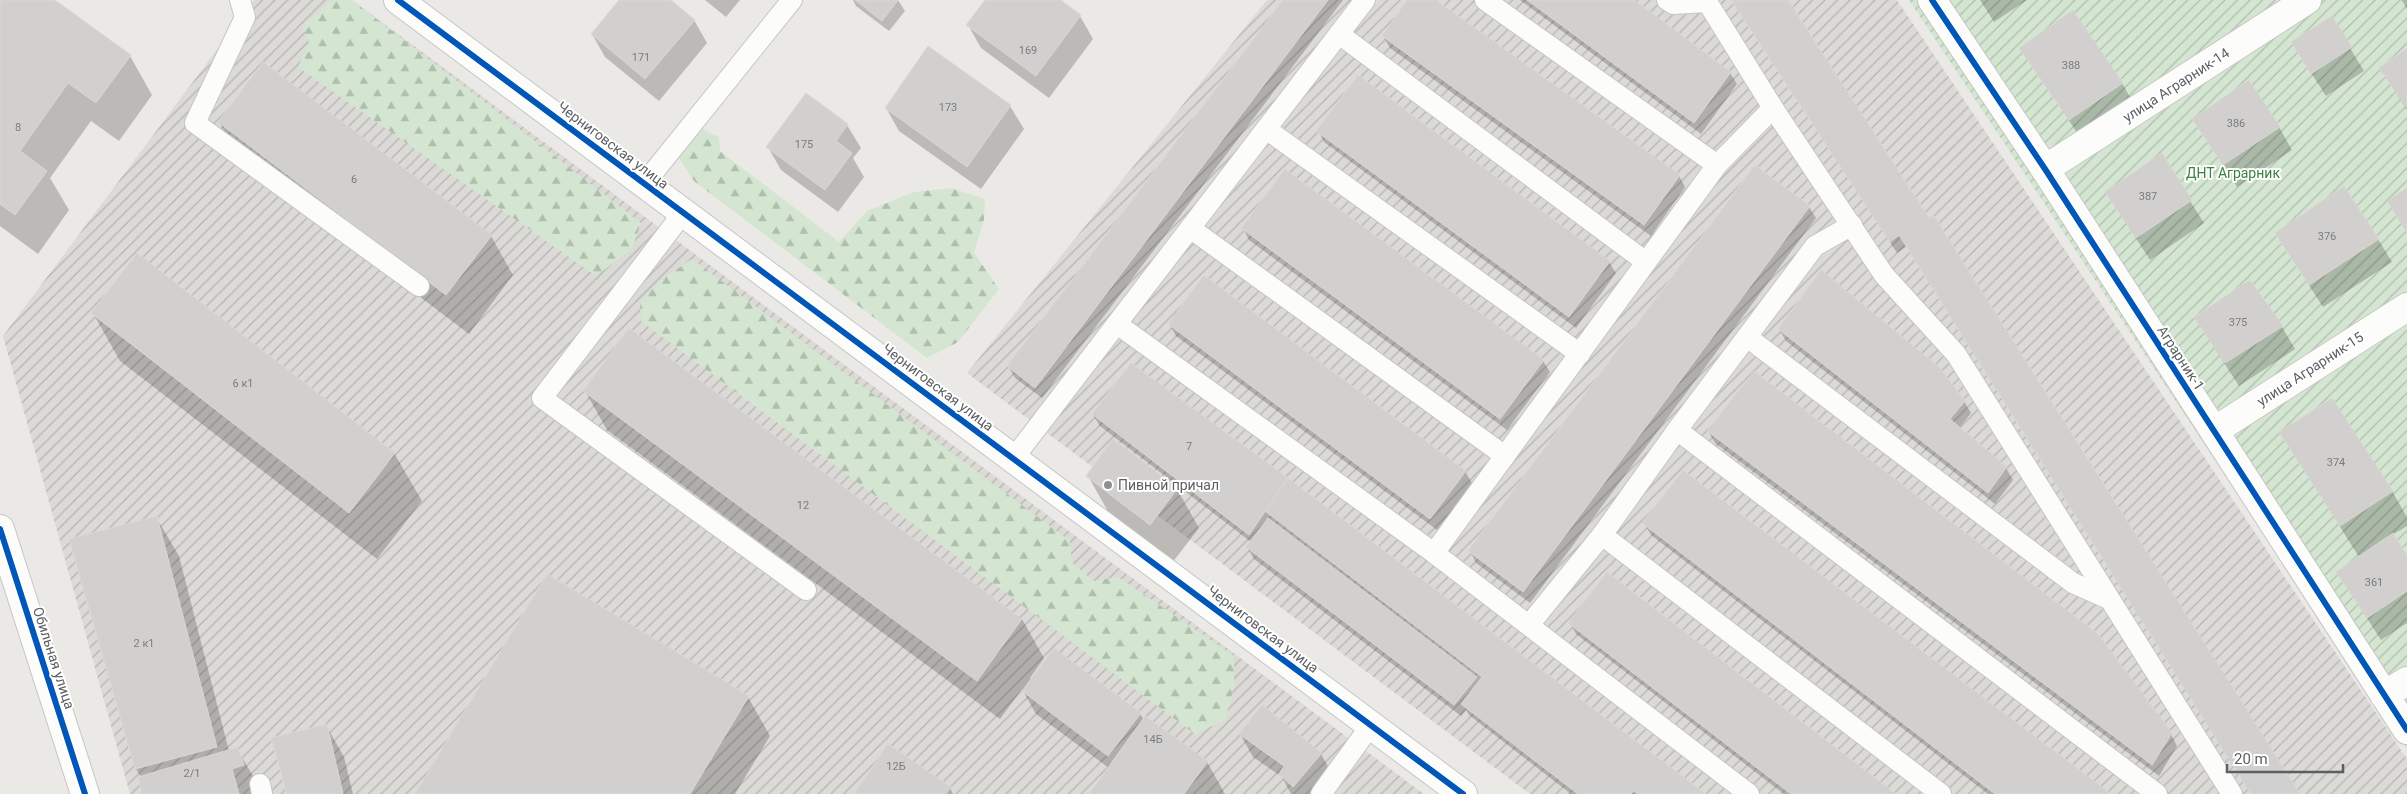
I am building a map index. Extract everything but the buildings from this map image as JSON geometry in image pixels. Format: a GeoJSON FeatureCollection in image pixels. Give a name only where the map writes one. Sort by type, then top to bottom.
{"type":"FeatureCollection","features":[{"type":"Feature","properties":{"kind":"street","name":"Черниговская улица"},"geometry":{"type":"LineString","coordinates":[[398,0],[1463,794]]}},
{"type":"Feature","properties":{"kind":"street","name":"Аграрник-1"},"geometry":{"type":"LineString","coordinates":[[1932,0],[2045,169],[2407,730]]}},
{"type":"Feature","properties":{"kind":"street","name":"улица Аграрник-14"},"geometry":{"type":"LineString","coordinates":[[2045,169],[2307,0]]}},
{"type":"Feature","properties":{"kind":"street","name":"улица Аграрник-15"},"geometry":{"type":"LineString","coordinates":[[2214,431],[2407,307]]}},
{"type":"Feature","properties":{"kind":"street","name":"Обильная улица"},"geometry":{"type":"LineString","coordinates":[[0,529],[85,794]]}},
{"type":"Feature","properties":{"kind":"street"},"geometry":{"type":"LineString","coordinates":[[2384,695],[2407,681]]}},
{"type":"Feature","properties":{"kind":"lane"},"geometry":{"type":"LineString","coordinates":[[240,0],[245,17],[195,123],[419,286]]}},
{"type":"Feature","properties":{"kind":"lane"},"geometry":{"type":"LineString","coordinates":[[644,184],[792,0]]}},
{"type":"Feature","properties":{"kind":"lane"},"geometry":{"type":"LineString","coordinates":[[1013,459],[1365,0]]}},
{"type":"Feature","properties":{"kind":"lane"},"geometry":{"type":"LineString","coordinates":[[1485,0],[1717,165]]}},
{"type":"Feature","properties":{"kind":"lane"},"geometry":{"type":"LineString","coordinates":[[1667,0],[1673,4],[1707,1],[1773,108],[1884,274],[1956,354],[2232,794]]}},
{"type":"Feature","properties":{"kind":"lane"},"geometry":{"type":"LineString","coordinates":[[1338,34],[1646,262]]}},
{"type":"Feature","properties":{"kind":"lane"},"geometry":{"type":"LineString","coordinates":[[1434,553],[1717,165],[1773,108]]}},
{"type":"Feature","properties":{"kind":"lane"},"geometry":{"type":"LineString","coordinates":[[1266,129],[1580,354]]}},
{"type":"Feature","properties":{"kind":"lane"},"geometry":{"type":"LineString","coordinates":[[683,213],[542,398],[806,590]]}},
{"type":"Feature","properties":{"kind":"lane"},"geometry":{"type":"LineString","coordinates":[[1529,625],[1602,535],[1677,430],[1815,246],[1852,225]]}},
{"type":"Feature","properties":{"kind":"lane"},"geometry":{"type":"LineString","coordinates":[[1190,228],[1505,456]]}},
{"type":"Feature","properties":{"kind":"lane"},"geometry":{"type":"LineString","coordinates":[[1117,324],[1434,553],[1749,794]]}},
{"type":"Feature","properties":{"kind":"lane"},"geometry":{"type":"LineString","coordinates":[[1747,337],[2072,583],[2109,599]]}},
{"type":"Feature","properties":{"kind":"lane"},"geometry":{"type":"LineString","coordinates":[[1677,430],[2157,794]]}},
{"type":"Feature","properties":{"kind":"lane"},"geometry":{"type":"LineString","coordinates":[[1602,535],[1942,794]]}},
{"type":"Feature","properties":{"kind":"lane"},"geometry":{"type":"LineString","coordinates":[[1321,794],[1371,725]]}},
{"type":"Feature","properties":{"kind":"shaded area"},"geometry":{"type":"Polygon","coordinates":[[[254,0],[352,0],[1424,794],[130,794],[3,336],[254,0]]]}},
{"type":"Feature","properties":{"kind":"shaded area"},"geometry":{"type":"Polygon","coordinates":[[[1267,0],[1897,0],[2407,759],[2407,794],[1530,794],[967,373],[1267,0]]]}},
{"type":"Feature","properties":{"kind":"green space"},"geometry":{"type":"Polygon","coordinates":[[[331,0],[352,0],[641,223],[632,249],[596,276],[298,67],[309,43],[303,26],[331,0]]]}},
{"type":"Feature","properties":{"kind":"green space","name":"ДНТ Аграрник"},"geometry":{"type":"Polygon","coordinates":[[[1909,0],[2407,0],[2407,749],[1909,0]]]}},
{"type":"Feature","properties":{"kind":"green space"},"geometry":{"type":"Polygon","coordinates":[[[699,127],[719,137],[720,151],[839,242],[867,211],[914,192],[951,188],[985,199],[984,220],[974,253],[999,289],[958,342],[927,358],[694,181],[676,154],[699,127]]]}},
{"type":"Feature","properties":{"kind":"green space"},"geometry":{"type":"Polygon","coordinates":[[[692,259],[1070,541],[1072,563],[1094,581],[1118,577],[1234,656],[1234,686],[1225,720],[1195,734],[641,321],[640,302],[661,280],[692,259]]]}},
{"type":"Feature","properties":{"kind":"cycle path"},"geometry":{"type":"LineString","coordinates":[[398,0],[1463,794]]}},
{"type":"Feature","properties":{"kind":"cycle path"},"geometry":{"type":"LineString","coordinates":[[1932,0],[2045,169],[2407,730]]}},
{"type":"Feature","properties":{"kind":"cycle path"},"geometry":{"type":"LineString","coordinates":[[0,529],[85,794]]}},
{"type":"Feature","properties":{"kind":"place","name":"Пивной причал"},"geometry":{"type":"Point","coordinates":[1108,485]}}]}
